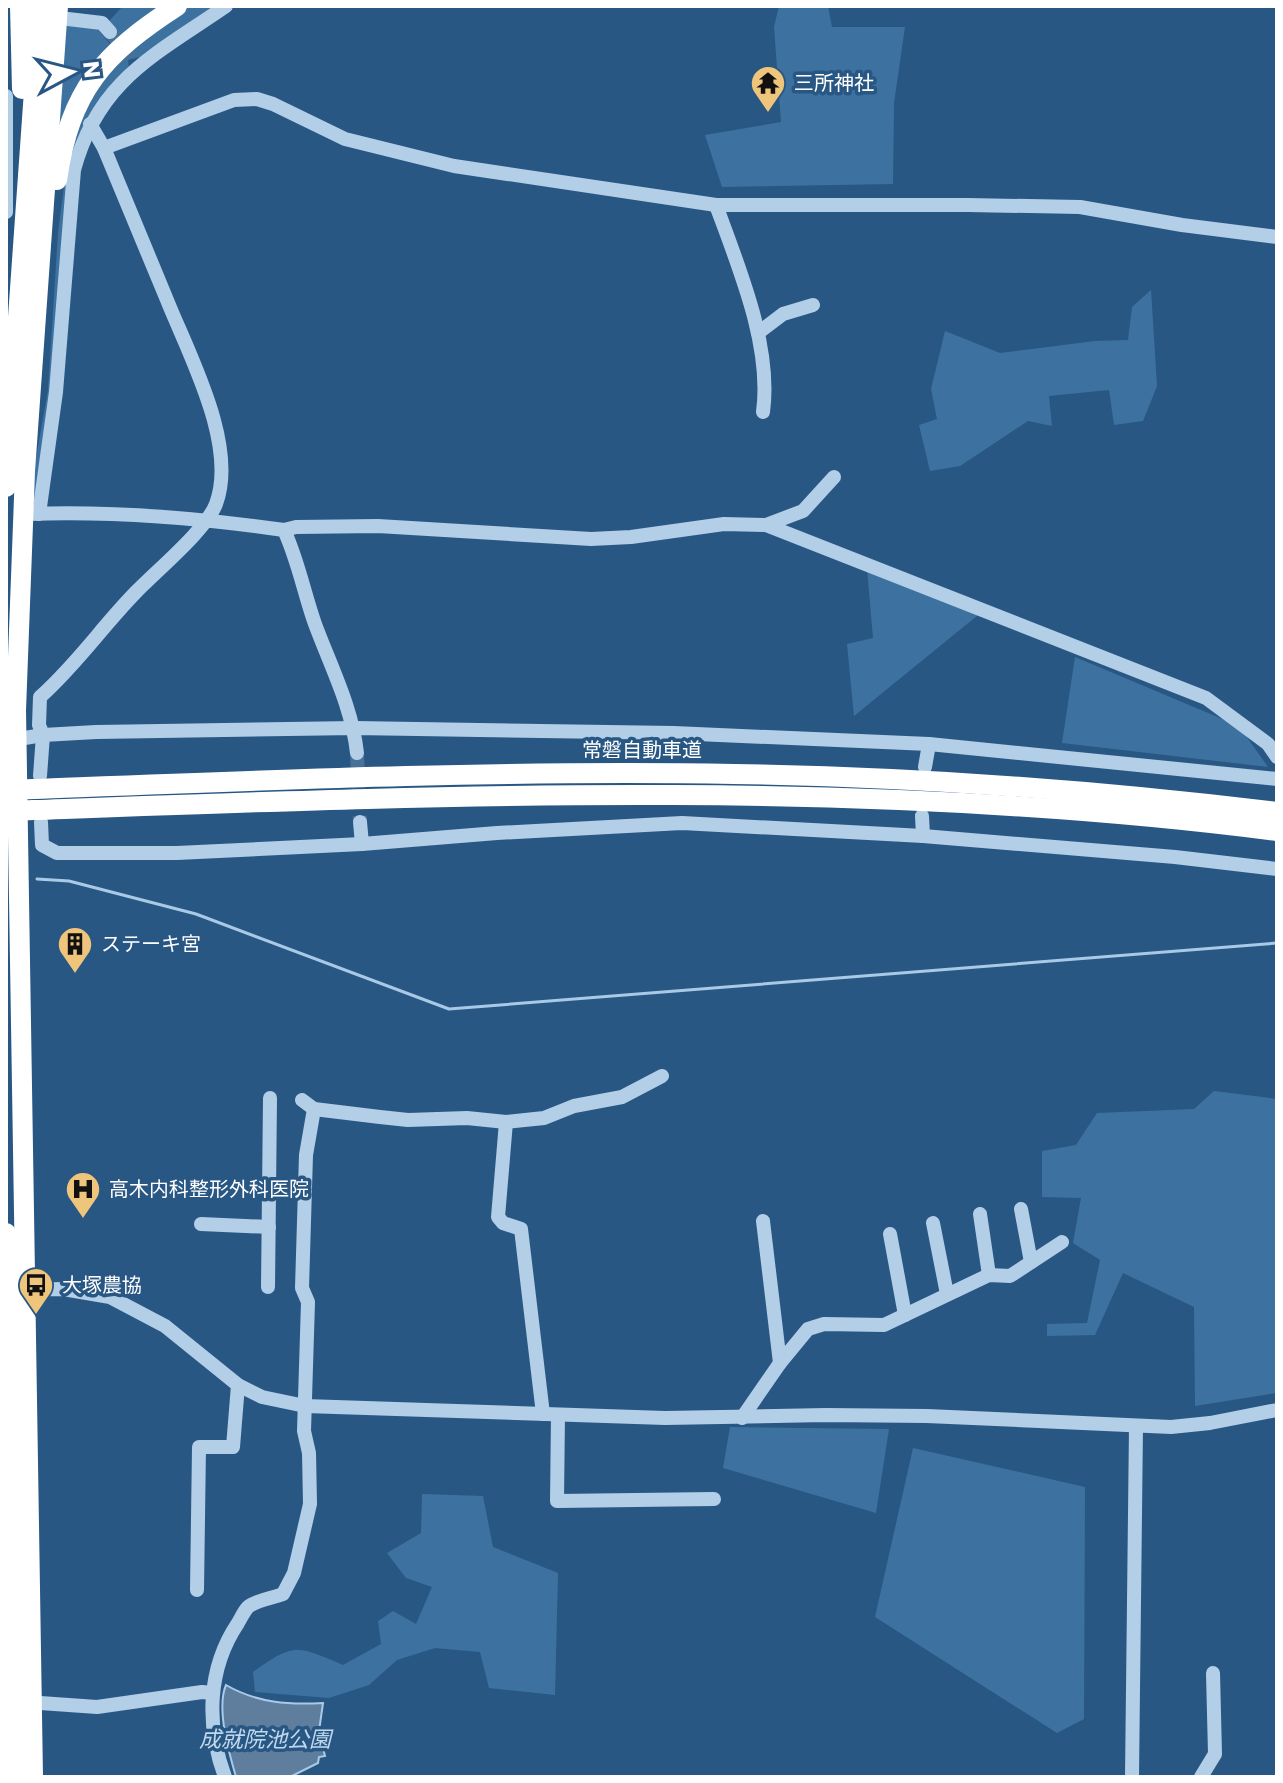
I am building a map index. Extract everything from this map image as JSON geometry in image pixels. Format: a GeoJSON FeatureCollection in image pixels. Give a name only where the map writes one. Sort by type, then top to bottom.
{"type":"FeatureCollection","features":[{"type":"Feature","properties":{"kind":"highway"},"geometry":{"type":"LineString","coordinates":[[6,487],[12,330],[25,221],[40,6]]}},
{"type":"Feature","properties":{"kind":"highway"},"geometry":{"type":"LineString","coordinates":[[30,386],[44,331],[53,207],[70,125],[82,96],[100,67],[139,30],[177,6]]}},
{"type":"Feature","properties":{"kind":"highway"},"geometry":{"type":"LineString","coordinates":[[13,12],[25,221]]}},
{"type":"Feature","properties":{"kind":"highway"},"geometry":{"type":"LineString","coordinates":[[16,1777],[11,740],[31,514],[30,386],[63,12]]}},
{"type":"Feature","properties":{"kind":"highway","name":"常磐自動車道"},"geometry":{"type":"LineString","coordinates":[[6,790],[37,782],[735,774],[1057,790],[1277,812]]}},
{"type":"Feature","properties":{"kind":"highway"},"geometry":{"type":"LineString","coordinates":[[6,811],[38,816],[363,798],[733,795],[1058,810],[1277,831]]}},
{"type":"Feature","properties":{"kind":"highway"},"geometry":{"type":"LineString","coordinates":[[6,1233],[13,1290],[10,1618],[18,1700],[33,1777]]}},
{"type":"Feature","properties":{"kind":"street"},"geometry":{"type":"LineString","coordinates":[[226,6],[136,61],[110,93],[82,141],[74,170],[57,386],[31,514],[147,515],[208,519],[284,530],[296,527],[378,526],[591,539],[631,537],[724,524],[766,525],[1206,698],[1268,744],[1277,757]]}},
{"type":"Feature","properties":{"kind":"street"},"geometry":{"type":"LineString","coordinates":[[63,12],[102,23],[110,32]]}},
{"type":"Feature","properties":{"kind":"street"},"geometry":{"type":"LineString","coordinates":[[6,96],[6,212]]}},
{"type":"Feature","properties":{"kind":"street"},"geometry":{"type":"LineString","coordinates":[[104,148],[234,100],[257,99],[345,139],[454,166],[716,205],[1080,207],[1182,225],[1277,237]]}},
{"type":"Feature","properties":{"kind":"street"},"geometry":{"type":"LineString","coordinates":[[37,782],[43,735],[39,725],[40,697],[74,666],[131,596],[208,519],[222,488],[223,473],[212,418],[196,370],[104,148],[90,124]]}},
{"type":"Feature","properties":{"kind":"street"},"geometry":{"type":"LineString","coordinates":[[716,205],[758,333],[766,374],[763,412]]}},
{"type":"Feature","properties":{"kind":"street"},"geometry":{"type":"LineString","coordinates":[[758,333],[783,314],[813,305]]}},
{"type":"Feature","properties":{"kind":"street"},"geometry":{"type":"LineString","coordinates":[[766,525],[803,511],[834,477]]}},
{"type":"Feature","properties":{"kind":"street"},"geometry":{"type":"LineString","coordinates":[[284,530],[355,728],[357,753]]}},
{"type":"Feature","properties":{"kind":"street"},"geometry":{"type":"LineString","coordinates":[[11,740],[43,735],[355,728],[718,734],[929,744],[1277,779]]}},
{"type":"Feature","properties":{"kind":"street"},"geometry":{"type":"LineString","coordinates":[[925,767],[929,744]]}},
{"type":"Feature","properties":{"kind":"street"},"geometry":{"type":"LineString","coordinates":[[38,816],[42,845],[57,853],[177,853],[682,823],[923,836],[1175,857],[1277,869]]}},
{"type":"Feature","properties":{"kind":"street"},"geometry":{"type":"LineString","coordinates":[[922,816],[923,836]]}},
{"type":"Feature","properties":{"kind":"street"},"geometry":{"type":"LineString","coordinates":[[360,822],[362,844]]}},
{"type":"Feature","properties":{"kind":"street"},"geometry":{"type":"LineString","coordinates":[[225,1777],[217,1752],[211,1703],[219,1660],[249,1607],[283,1594],[294,1573],[310,1504],[309,1453],[304,1431],[308,1302],[302,1288],[308,1105],[408,1120],[467,1118],[506,1122],[544,1118],[574,1106],[622,1097],[662,1076]]}},
{"type":"Feature","properties":{"kind":"street"},"geometry":{"type":"LineString","coordinates":[[268,1287],[270,1098]]}},
{"type":"Feature","properties":{"kind":"street"},"geometry":{"type":"LineString","coordinates":[[506,1122],[498,1217],[503,1223],[521,1229],[550,1415],[557,1501],[714,1499]]}},
{"type":"Feature","properties":{"kind":"street"},"geometry":{"type":"LineString","coordinates":[[1021,1209],[1031,1262]]}},
{"type":"Feature","properties":{"kind":"street"},"geometry":{"type":"LineString","coordinates":[[980,1214],[989,1275]]}},
{"type":"Feature","properties":{"kind":"street"},"geometry":{"type":"LineString","coordinates":[[763,1221],[780,1363]]}},
{"type":"Feature","properties":{"kind":"street"},"geometry":{"type":"LineString","coordinates":[[933,1223],[947,1294]]}},
{"type":"Feature","properties":{"kind":"street"},"geometry":{"type":"LineString","coordinates":[[201,1224],[269,1227]]}},
{"type":"Feature","properties":{"kind":"street"},"geometry":{"type":"LineString","coordinates":[[890,1234],[905,1315]]}},
{"type":"Feature","properties":{"kind":"street"},"geometry":{"type":"LineString","coordinates":[[742,1418],[808,1329],[824,1324],[884,1325],[989,1275],[1010,1276],[1062,1242]]}},
{"type":"Feature","properties":{"kind":"street"},"geometry":{"type":"LineString","coordinates":[[13,1290],[89,1293],[110,1297],[165,1326],[238,1385],[262,1397],[305,1406],[550,1415],[742,1418],[927,1416],[1171,1427],[1277,1410]]}},
{"type":"Feature","properties":{"kind":"street"},"geometry":{"type":"LineString","coordinates":[[197,1590],[199,1447],[233,1447],[238,1385]]}},
{"type":"Feature","properties":{"kind":"street"},"geometry":{"type":"LineString","coordinates":[[1132,1777],[1136,1426]]}},
{"type":"Feature","properties":{"kind":"street"},"geometry":{"type":"LineString","coordinates":[[1189,1777],[1199,1777],[1215,1754],[1213,1673]]}},
{"type":"Feature","properties":{"kind":"street"},"geometry":{"type":"LineString","coordinates":[[18,1700],[97,1707],[213,1693]]}},
{"type":"Feature","properties":{"kind":"shaded area"},"geometry":{"type":"Polygon","coordinates":[[[123,6],[163,6],[118,38],[109,21],[123,6]]]}},
{"type":"Feature","properties":{"kind":"shaded area"},"geometry":{"type":"Polygon","coordinates":[[[186,6],[214,6],[144,56],[128,60],[129,68],[100,99],[74,149],[70,163],[52,387],[35,503],[32,503],[34,469],[48,390],[58,233],[67,163],[76,128],[107,69],[186,6]]]}},
{"type":"Feature","properties":{"kind":"shaded area"},"geometry":{"type":"Polygon","coordinates":[[[779,6],[828,6],[832,27],[905,27],[894,103],[893,184],[722,187],[705,135],[781,122],[774,27],[779,6]]]}},
{"type":"Feature","properties":{"kind":"shaded area"},"geometry":{"type":"Polygon","coordinates":[[[66,24],[95,26],[110,44],[94,65],[59,144],[57,120],[66,24]]]}},
{"type":"Feature","properties":{"kind":"shaded area"},"geometry":{"type":"Polygon","coordinates":[[[1151,290],[1157,386],[1143,421],[1114,425],[1109,390],[1049,396],[1052,426],[1028,421],[960,466],[930,471],[919,425],[937,419],[931,389],[945,331],[1000,353],[1128,340],[1132,307],[1151,290]]]}},
{"type":"Feature","properties":{"kind":"shaded area"},"geometry":{"type":"Polygon","coordinates":[[[867,569],[978,615],[854,716],[847,644],[873,638],[867,569]]]}},
{"type":"Feature","properties":{"kind":"shaded area"},"geometry":{"type":"Polygon","coordinates":[[[1075,657],[1239,726],[1268,767],[1062,743],[1075,657]]]}},
{"type":"Feature","properties":{"kind":"shaded area"},"geometry":{"type":"Polygon","coordinates":[[[1214,1091],[1277,1099],[1277,1393],[1195,1406],[1194,1307],[1123,1273],[1095,1335],[1047,1336],[1047,1324],[1087,1323],[1100,1260],[1073,1243],[1081,1198],[1042,1197],[1042,1151],[1076,1145],[1097,1113],[1194,1109],[1214,1091]]]}},
{"type":"Feature","properties":{"kind":"shaded area"},"geometry":{"type":"Polygon","coordinates":[[[730,1427],[889,1429],[876,1513],[723,1468],[730,1427]]]}},
{"type":"Feature","properties":{"kind":"shaded area"},"geometry":{"type":"Polygon","coordinates":[[[913,1448],[1085,1487],[1084,1719],[1057,1733],[875,1617],[913,1448]]]}},
{"type":"Feature","properties":{"kind":"shaded area"},"geometry":{"type":"Polygon","coordinates":[[[422,1494],[483,1496],[493,1547],[558,1573],[555,1695],[489,1688],[480,1652],[435,1648],[397,1660],[369,1685],[329,1698],[255,1692],[253,1672],[278,1656],[296,1650],[305,1651],[343,1665],[381,1644],[378,1621],[393,1611],[416,1624],[432,1587],[406,1578],[387,1553],[421,1533],[422,1494]]]}},
{"type":"Feature","properties":{"kind":"water","name":"成就院池公園"},"geometry":{"type":"Polygon","coordinates":[[[226,1685],[249,1696],[273,1702],[323,1703],[319,1731],[325,1756],[319,1757],[318,1763],[290,1777],[236,1777],[223,1718],[226,1685]]]}},
{"type":"Feature","properties":{"kind":"waterway"},"geometry":{"type":"LineString","coordinates":[[37,879],[69,881],[196,914],[449,1009],[1277,943]]}},
{"type":"Feature","properties":{"kind":"tunnel"},"geometry":{"type":"LineString","coordinates":[[110,32],[132,57]]}},
{"type":"Feature","properties":{"kind":"tunnel"},"geometry":{"type":"LineString","coordinates":[[357,753],[360,822]]}},
{"type":"Feature","properties":{"kind":"place","name":"三所神社"},"geometry":{"type":"Point","coordinates":[768,114]}},
{"type":"Feature","properties":{"kind":"place","name":"ステーキ宮"},"geometry":{"type":"Point","coordinates":[75,975]}},
{"type":"Feature","properties":{"kind":"place","name":"高木内科整形外科医院"},"geometry":{"type":"Point","coordinates":[83,1220]}},
{"type":"Feature","properties":{"kind":"place","name":"大塚農協"},"geometry":{"type":"Point","coordinates":[36,1316]}}]}
